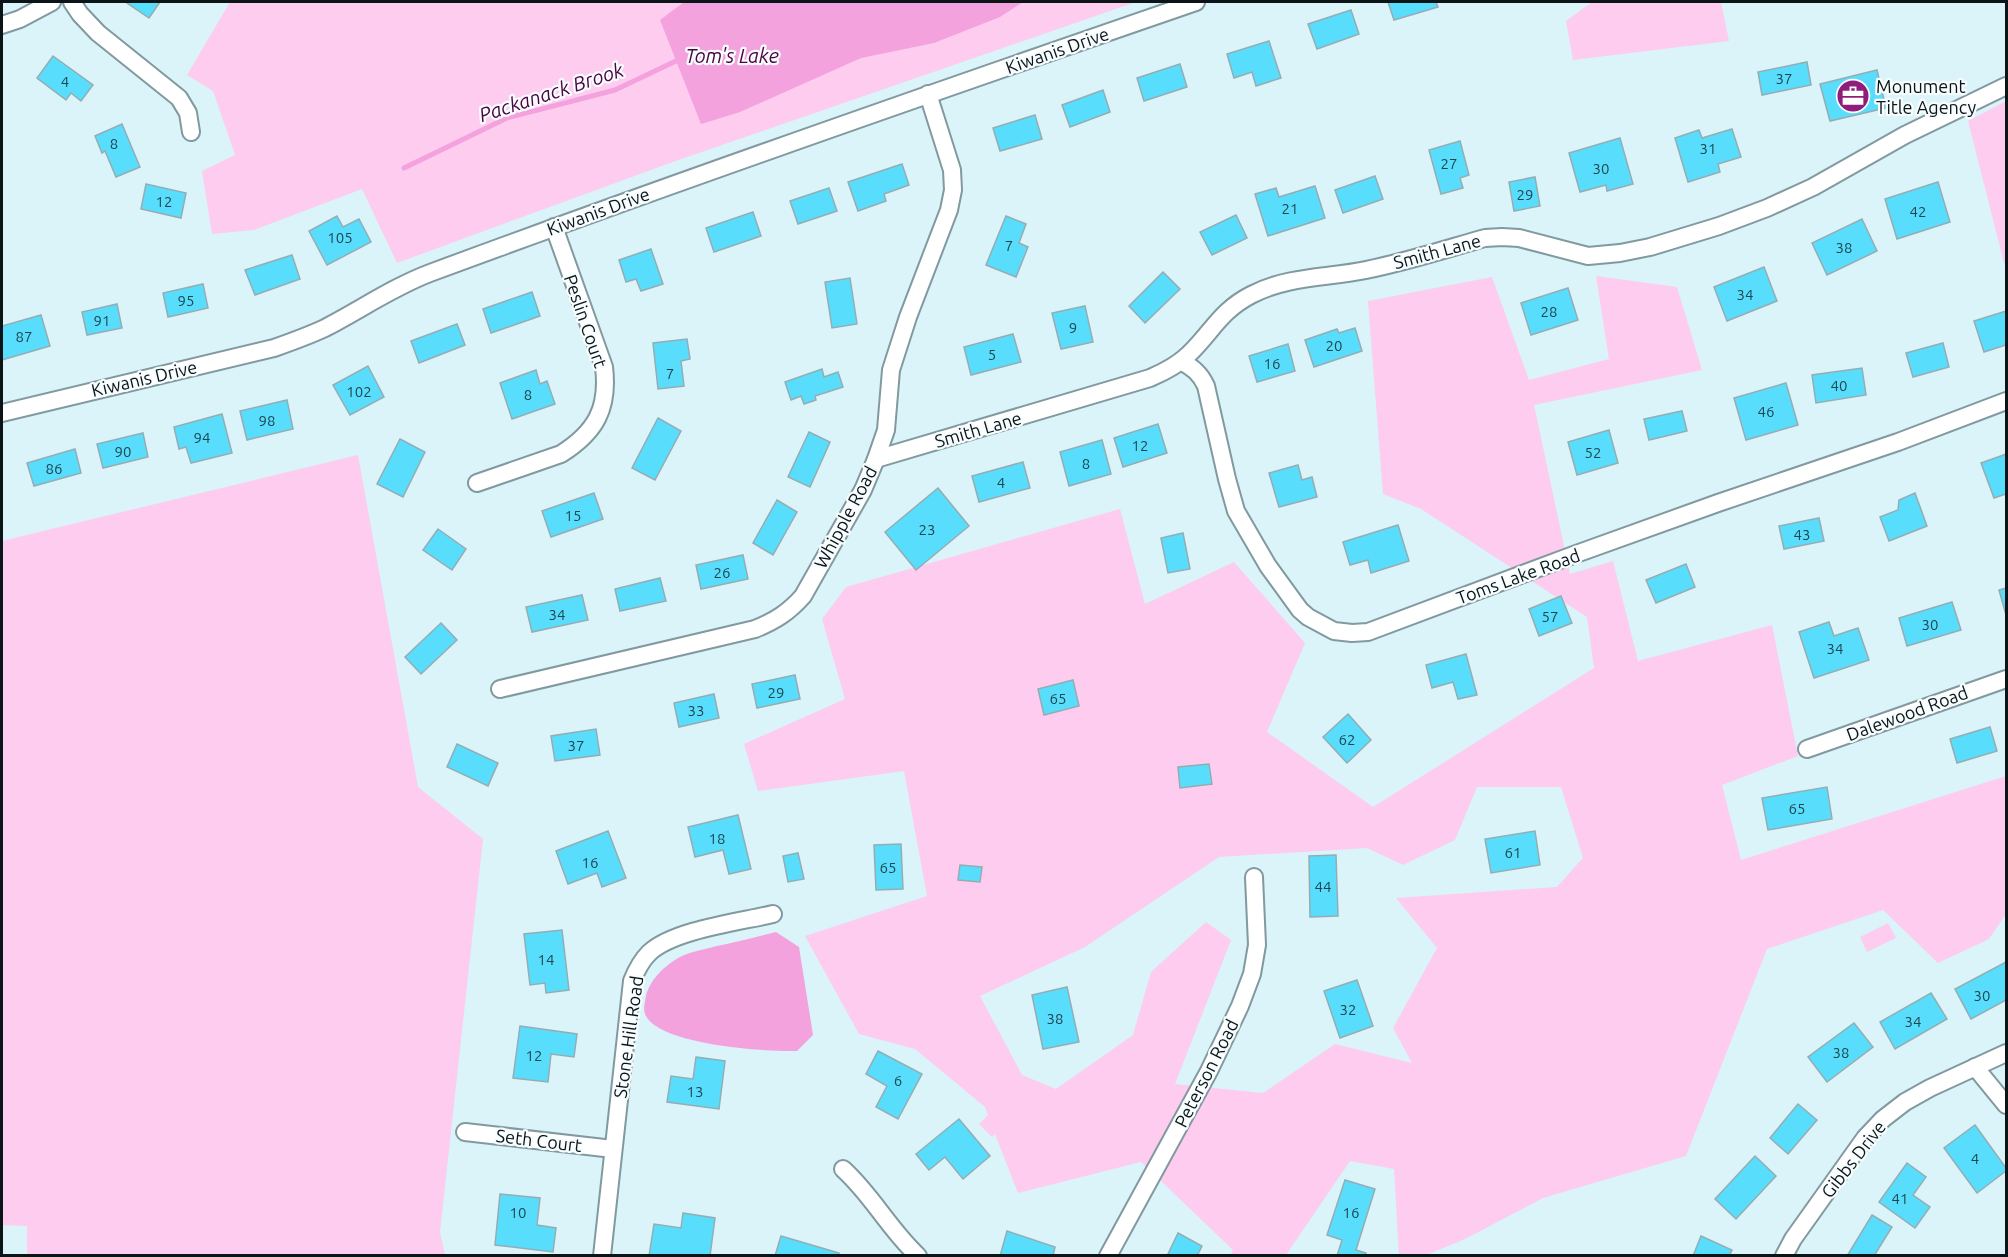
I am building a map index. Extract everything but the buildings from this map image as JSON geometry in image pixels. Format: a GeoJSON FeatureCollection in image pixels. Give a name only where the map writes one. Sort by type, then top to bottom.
{"type":"FeatureCollection","features":[{"type":"Feature","properties":{"kind":"street"},"geometry":{"type":"LineString","coordinates":[[2,25],[20,19],[52,2]]}},
{"type":"Feature","properties":{"kind":"street"},"geometry":{"type":"LineString","coordinates":[[72,2],[98,33],[179,98],[188,113],[191,132]]}},
{"type":"Feature","properties":{"kind":"street","name":"Kiwanis Drive"},"geometry":{"type":"LineString","coordinates":[[2,413],[274,348],[322,329],[379,297],[425,275],[928,94],[1196,2]]}},
{"type":"Feature","properties":{"kind":"street","name":"Smith Lane"},"geometry":{"type":"LineString","coordinates":[[876,459],[1150,378],[1170,369],[1180,361],[1197,346],[1214,323],[1230,308],[1257,292],[1297,279],[1366,270],[1485,238],[1519,238],[1588,256],[1650,247],[1719,226],[1813,187],[1905,135],[2007,86]]}},
{"type":"Feature","properties":{"kind":"street","name":"Whipple Road"},"geometry":{"type":"LineString","coordinates":[[500,689],[755,629],[791,610],[803,596],[863,490],[876,459],[886,430],[891,370],[908,317],[949,210],[953,190],[952,170],[928,94]]}},
{"type":"Feature","properties":{"kind":"street","name":"Peslin Court"},"geometry":{"type":"LineString","coordinates":[[477,483],[561,454],[572,447],[587,434],[598,419],[604,402],[606,385],[604,367],[554,227]]}},
{"type":"Feature","properties":{"kind":"street","name":"Toms Lake Road"},"geometry":{"type":"LineString","coordinates":[[1180,361],[1196,371],[1206,386],[1236,511],[1268,566],[1300,610],[1334,631],[1352,633],[1368,632],[1587,550],[1899,442],[2007,401]]}},
{"type":"Feature","properties":{"kind":"street","name":"Dalewood Road"},"geometry":{"type":"LineString","coordinates":[[1807,749],[2007,679]]}},
{"type":"Feature","properties":{"kind":"street","name":"Peterson Road"},"geometry":{"type":"LineString","coordinates":[[1108,1256],[1209,1071],[1248,985],[1257,945],[1254,877]]}},
{"type":"Feature","properties":{"kind":"street","name":"Stone Hill Road"},"geometry":{"type":"LineString","coordinates":[[602,1256],[632,981],[638,966],[649,953],[664,942],[682,935],[773,914]]}},
{"type":"Feature","properties":{"kind":"street","name":"Gibbs Drive"},"geometry":{"type":"LineString","coordinates":[[1784,1256],[1793,1239],[1865,1138],[1883,1119],[1905,1102],[1930,1088],[2007,1053]]}},
{"type":"Feature","properties":{"kind":"street"},"geometry":{"type":"LineString","coordinates":[[1975,1067],[2007,1105]]}},
{"type":"Feature","properties":{"kind":"street","name":"Seth Court"},"geometry":{"type":"LineString","coordinates":[[465,1132],[613,1149]]}},
{"type":"Feature","properties":{"kind":"street"},"geometry":{"type":"LineString","coordinates":[[843,1169],[861,1185],[890,1225],[918,1256]]}},
{"type":"Feature","properties":{"kind":"shaded area"},"geometry":{"type":"Polygon","coordinates":[[[230,2],[1136,2],[670,163],[397,263],[362,189],[254,230],[212,234],[202,171],[235,155],[213,91],[187,75],[230,2]]]}},
{"type":"Feature","properties":{"kind":"shaded area"},"geometry":{"type":"Polygon","coordinates":[[[1592,2],[1721,2],[1729,41],[1573,60],[1566,21],[1592,2]]]}},
{"type":"Feature","properties":{"kind":"shaded area"},"geometry":{"type":"Polygon","coordinates":[[[2006,101],[2006,263],[2004,263],[1968,121],[2006,101]]]}},
{"type":"Feature","properties":{"kind":"shaded area"},"geometry":{"type":"Polygon","coordinates":[[[1596,276],[1677,287],[1702,370],[1534,405],[1570,574],[1613,561],[1638,661],[1772,625],[1798,756],[1722,785],[1741,860],[2006,776],[2006,914],[1989,939],[1938,963],[1883,910],[1767,949],[1686,1156],[1543,1198],[1465,1239],[1424,1256],[1399,1255],[1394,1169],[1350,1161],[1286,1255],[1231,1255],[1233,1250],[1141,1162],[1018,1193],[995,1134],[992,1137],[979,1124],[988,1115],[985,1107],[915,1049],[859,1034],[805,936],[927,896],[904,771],[758,791],[744,744],[845,699],[822,619],[846,587],[1120,509],[1145,604],[1234,562],[1305,643],[1267,732],[1373,807],[1594,668],[1587,617],[1421,509],[1383,494],[1368,301],[1492,277],[1529,380],[1609,359],[1596,276]],[[1477,787],[1455,840],[1403,865],[1367,848],[1219,857],[1085,947],[980,996],[1022,1075],[1056,1089],[1133,1035],[1151,972],[1206,922],[1231,940],[1175,1084],[1263,1093],[1335,1044],[1412,1063],[1393,1028],[1437,948],[1396,898],[1557,887],[1583,858],[1561,787],[1477,787]]]}},
{"type":"Feature","properties":{"kind":"shaded area"},"geometry":{"type":"Polygon","coordinates":[[[358,455],[418,787],[483,839],[440,1232],[445,1255],[27,1255],[27,1226],[2,1225],[2,541],[358,455]]]}},
{"type":"Feature","properties":{"kind":"shaded area"},"geometry":{"type":"Polygon","coordinates":[[[1888,923],[1896,938],[1867,952],[1860,937],[1888,923]]]}},
{"type":"Feature","properties":{"kind":"water","name":"Tom's Lake"},"geometry":{"type":"Polygon","coordinates":[[[684,2],[1023,2],[1000,17],[934,43],[861,58],[740,112],[701,124],[660,20],[684,2]]]}},
{"type":"Feature","properties":{"kind":"water"},"geometry":{"type":"Polygon","coordinates":[[[776,932],[799,947],[813,1035],[797,1051],[739,1048],[690,1040],[654,1025],[645,1014],[646,996],[651,984],[676,959],[695,951],[776,932]]]}},
{"type":"Feature","properties":{"kind":"waterway","name":"Packanack Brook"},"geometry":{"type":"LineString","coordinates":[[404,168],[507,118],[615,90],[676,61]]}},
{"type":"Feature","properties":{"kind":"place","name":"Monument Title Agency"},"geometry":{"type":"Point","coordinates":[1853,96]}}]}
